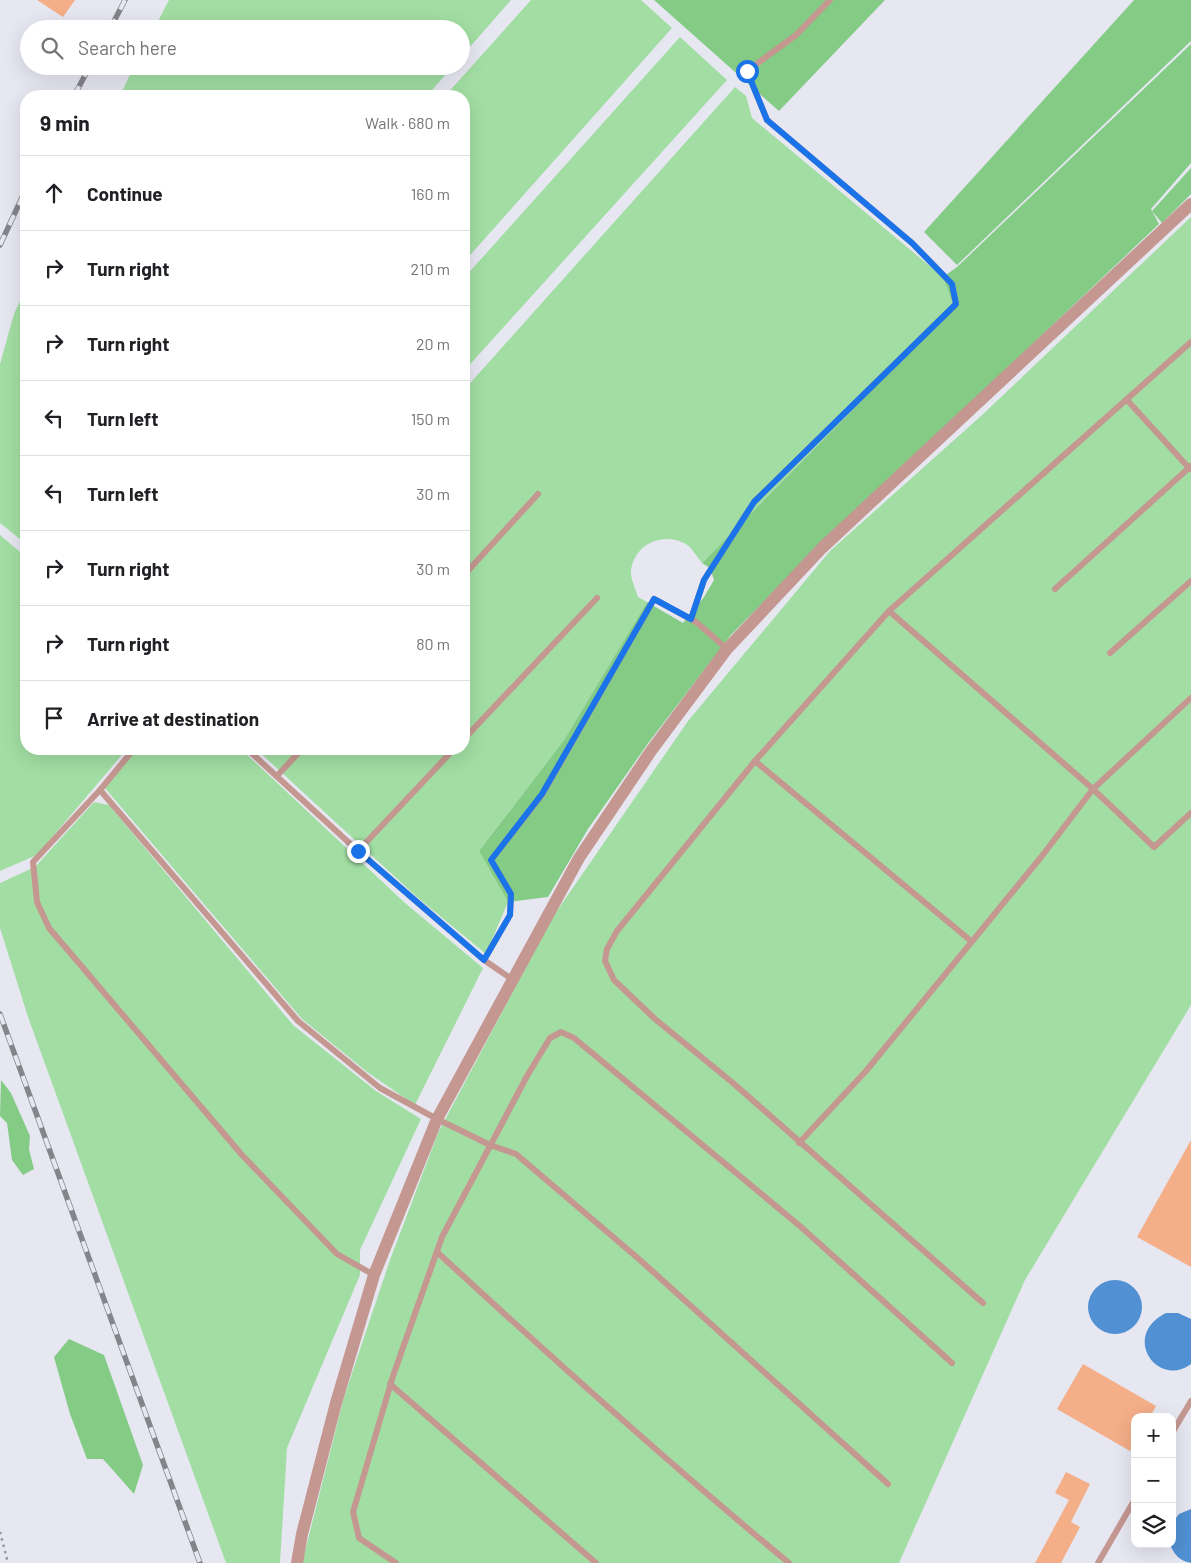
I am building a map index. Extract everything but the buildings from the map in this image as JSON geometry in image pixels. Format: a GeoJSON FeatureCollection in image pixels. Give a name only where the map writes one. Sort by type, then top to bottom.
{"type":"FeatureCollection","features":[{"type":"Feature","properties":{"kind":"street"},"geometry":{"type":"LineString","coordinates":[[296,1563],[336,1403],[374,1275],[437,1119],[579,858],[651,752],[727,649],[822,548],[1191,204]]}},
{"type":"Feature","properties":{"kind":"lane"},"geometry":{"type":"LineString","coordinates":[[691,619],[704,580],[754,502],[956,304],[952,284],[912,243],[767,120],[747,71],[796,35],[830,0]]}},
{"type":"Feature","properties":{"kind":"lane"},"geometry":{"type":"LineString","coordinates":[[982,1303],[733,1083],[655,1019],[614,980],[604,961],[607,950],[617,931],[754,761],[889,611],[1191,342]]}},
{"type":"Feature","properties":{"kind":"lane"},"geometry":{"type":"LineString","coordinates":[[1055,589],[1190,468],[1127,400]]}},
{"type":"Feature","properties":{"kind":"lane"},"geometry":{"type":"LineString","coordinates":[[470,568],[538,494]]}},
{"type":"Feature","properties":{"kind":"lane"},"geometry":{"type":"LineString","coordinates":[[1110,653],[1191,581]]}},
{"type":"Feature","properties":{"kind":"lane"},"geometry":{"type":"LineString","coordinates":[[470,733],[597,598]]}},
{"type":"Feature","properties":{"kind":"lane"},"geometry":{"type":"LineString","coordinates":[[484,960],[510,915],[511,894],[491,860],[542,794],[654,599],[691,619],[727,649]]}},
{"type":"Feature","properties":{"kind":"lane"},"geometry":{"type":"LineString","coordinates":[[889,611],[1093,789],[1154,847],[1191,813]]}},
{"type":"Feature","properties":{"kind":"lane"},"geometry":{"type":"LineString","coordinates":[[799,1142],[866,1071],[970,941],[1042,856],[1093,789],[1191,698]]}},
{"type":"Feature","properties":{"kind":"lane"},"geometry":{"type":"LineString","coordinates":[[129,755],[100,790],[33,862],[37,902],[49,928],[242,1155],[337,1254],[374,1275]]}},
{"type":"Feature","properties":{"kind":"lane"},"geometry":{"type":"LineString","coordinates":[[254,755],[358,851],[484,960],[513,980]]}},
{"type":"Feature","properties":{"kind":"lane"},"geometry":{"type":"LineString","coordinates":[[277,776],[296,755]]}},
{"type":"Feature","properties":{"kind":"lane"},"geometry":{"type":"LineString","coordinates":[[358,851],[448,755]]}},
{"type":"Feature","properties":{"kind":"lane"},"geometry":{"type":"LineString","coordinates":[[754,761],[970,941]]}},
{"type":"Feature","properties":{"kind":"lane"},"geometry":{"type":"LineString","coordinates":[[100,790],[298,1021],[380,1088],[490,1145],[516,1154],[565,1194],[888,1484]]}},
{"type":"Feature","properties":{"kind":"lane"},"geometry":{"type":"LineString","coordinates":[[396,1563],[359,1538],[353,1512],[390,1384],[442,1237],[526,1076],[550,1038],[561,1032],[574,1038],[801,1228],[952,1363]]}},
{"type":"Feature","properties":{"kind":"lane"},"geometry":{"type":"LineString","coordinates":[[437,1252],[577,1379],[737,1520],[789,1563]]}},
{"type":"Feature","properties":{"kind":"lane"},"geometry":{"type":"LineString","coordinates":[[390,1384],[596,1563]]}},
{"type":"Feature","properties":{"kind":"lane"},"geometry":{"type":"LineString","coordinates":[[1176,1426],[1191,1401]]}},
{"type":"Feature","properties":{"kind":"lane"},"geometry":{"type":"LineString","coordinates":[[1098,1563],[1133,1503]]}},
{"type":"Feature","properties":{"kind":"path"},"geometry":{"type":"LineString","coordinates":[[0,1532],[8,1563]]}},
{"type":"Feature","properties":{"kind":"green space"},"geometry":{"type":"Polygon","coordinates":[[[169,0],[511,0],[470,47],[470,20],[159,20],[169,0]]]}},
{"type":"Feature","properties":{"kind":"green space"},"geometry":{"type":"Polygon","coordinates":[[[531,0],[641,0],[672,28],[470,255],[470,90],[450,90],[464,75],[470,75],[470,68],[531,0]]]}},
{"type":"Feature","properties":{"kind":"green space"},"geometry":{"type":"Polygon","coordinates":[[[654,0],[885,0],[779,111],[654,0]]]}},
{"type":"Feature","properties":{"kind":"green space"},"geometry":{"type":"Polygon","coordinates":[[[1134,0],[1191,0],[1191,41],[957,265],[924,232],[1134,0]]]}},
{"type":"Feature","properties":{"kind":"green space"},"geometry":{"type":"Polygon","coordinates":[[[680,37],[727,80],[470,364],[470,271],[680,37]]]}},
{"type":"Feature","properties":{"kind":"green space"},"geometry":{"type":"Polygon","coordinates":[[[1191,44],[1191,163],[1151,209],[1159,224],[799,566],[731,635],[649,742],[588,829],[548,897],[508,902],[479,851],[564,740],[647,602],[683,623],[704,597],[714,580],[710,568],[702,563],[954,307],[943,277],[957,267],[1191,44]]]}},
{"type":"Feature","properties":{"kind":"green space"},"geometry":{"type":"Polygon","coordinates":[[[130,75],[445,75],[432,90],[123,90],[130,75]]]}},
{"type":"Feature","properties":{"kind":"green space"},"geometry":{"type":"Polygon","coordinates":[[[735,87],[746,96],[752,118],[943,277],[954,307],[702,563],[689,547],[675,540],[658,540],[650,543],[637,554],[633,562],[631,577],[638,597],[647,602],[564,740],[479,851],[508,902],[486,954],[418,898],[263,755],[470,755],[470,383],[735,87]]]}},
{"type":"Feature","properties":{"kind":"green space"},"geometry":{"type":"Polygon","coordinates":[[[1191,168],[1191,194],[1162,223],[1152,211],[1191,168]]]}},
{"type":"Feature","properties":{"kind":"green space"},"geometry":{"type":"Polygon","coordinates":[[[1191,217],[1191,1005],[1025,1280],[899,1563],[302,1563],[344,1397],[390,1260],[438,1133],[552,918],[688,721],[830,551],[981,416],[1191,217]]]}},
{"type":"Feature","properties":{"kind":"green space"},"geometry":{"type":"Polygon","coordinates":[[[20,301],[20,539],[0,523],[0,364],[14,314],[20,301]]]}},
{"type":"Feature","properties":{"kind":"green space"},"geometry":{"type":"Polygon","coordinates":[[[0,535],[20,552],[20,755],[122,755],[37,855],[0,871],[0,535]]]}},
{"type":"Feature","properties":{"kind":"green space"},"geometry":{"type":"Polygon","coordinates":[[[132,755],[247,755],[405,903],[483,968],[415,1105],[367,1072],[302,1019],[104,787],[132,755]]]}},
{"type":"Feature","properties":{"kind":"green space"},"geometry":{"type":"Polygon","coordinates":[[[94,802],[109,805],[293,1025],[376,1091],[421,1119],[360,1250],[360,1275],[287,1448],[280,1563],[226,1563],[28,1017],[0,928],[0,883],[35,867],[94,802]]]}},
{"type":"Feature","properties":{"kind":"green space"},"geometry":{"type":"Polygon","coordinates":[[[1,1080],[11,1093],[30,1136],[29,1149],[34,1169],[23,1175],[12,1160],[7,1123],[0,1116],[1,1080]]]}},
{"type":"Feature","properties":{"kind":"green space"},"geometry":{"type":"Polygon","coordinates":[[[69,1339],[104,1355],[143,1465],[134,1494],[103,1459],[87,1459],[70,1414],[54,1357],[69,1339]]]}},
{"type":"Feature","properties":{"kind":"water"},"geometry":{"type":"Polygon","coordinates":[[[1110,1280],[1120,1280],[1130,1284],[1138,1292],[1142,1307],[1138,1322],[1130,1330],[1120,1334],[1110,1334],[1100,1330],[1092,1322],[1088,1312],[1088,1302],[1092,1292],[1100,1284],[1110,1280]]]}},
{"type":"Feature","properties":{"kind":"water"},"geometry":{"type":"Polygon","coordinates":[[[1166,1313],[1178,1313],[1191,1319],[1191,1364],[1179,1370],[1167,1370],[1156,1365],[1149,1356],[1145,1346],[1146,1334],[1153,1323],[1166,1313]]]}},
{"type":"Feature","properties":{"kind":"water"},"geometry":{"type":"Polygon","coordinates":[[[1191,1509],[1191,1563],[1178,1557],[1172,1548],[1176,1548],[1176,1518],[1179,1514],[1191,1509]]]}},
{"type":"Feature","properties":{"kind":"railway"},"geometry":{"type":"LineString","coordinates":[[115,20],[125,0]]}},
{"type":"Feature","properties":{"kind":"railway"},"geometry":{"type":"LineString","coordinates":[[77,90],[85,75]]}},
{"type":"Feature","properties":{"kind":"railway"},"geometry":{"type":"LineString","coordinates":[[0,245],[20,202]]}},
{"type":"Feature","properties":{"kind":"railway"},"geometry":{"type":"LineString","coordinates":[[0,1014],[200,1563]]}},
{"type":"Feature","properties":{"kind":"route"},"geometry":{"type":"LineString","coordinates":[[358,851],[484,960],[510,915],[511,894],[491,860],[542,794],[654,599],[691,619],[704,580],[754,502],[956,304],[952,284],[912,243],[767,120],[747,71]]}}]}
